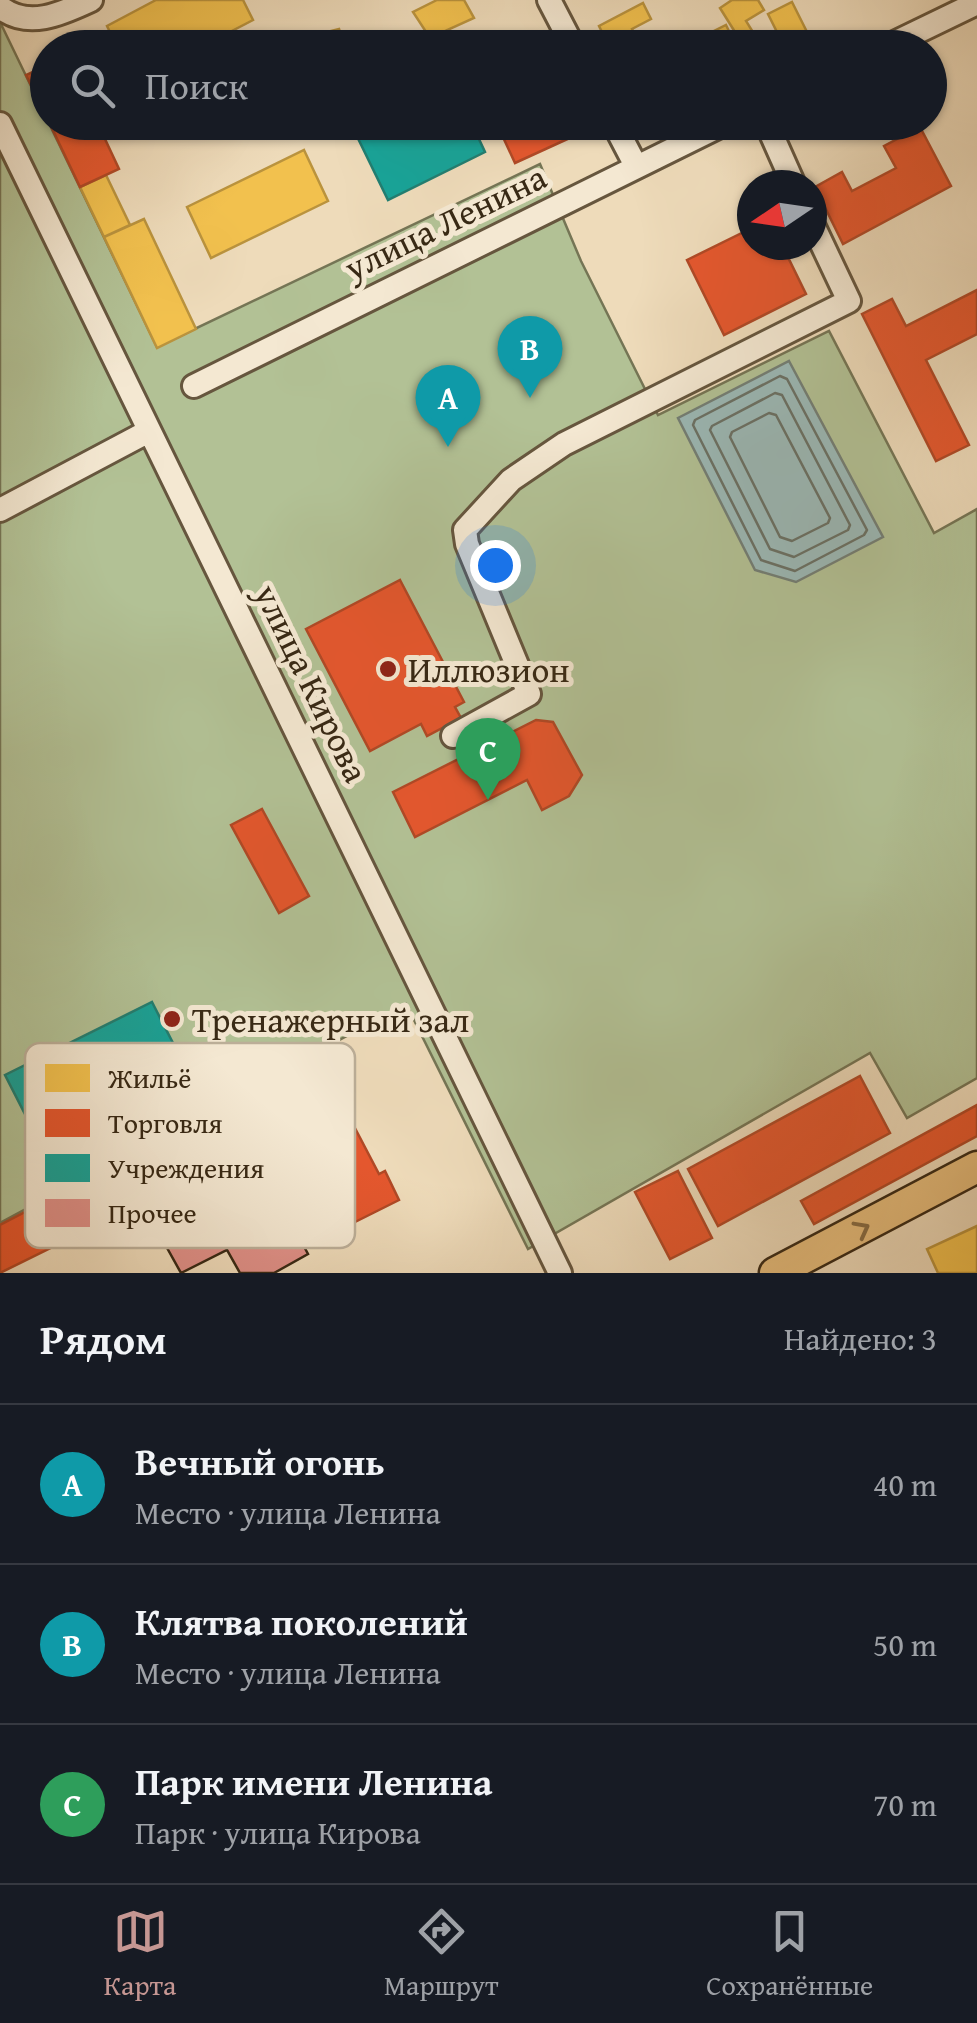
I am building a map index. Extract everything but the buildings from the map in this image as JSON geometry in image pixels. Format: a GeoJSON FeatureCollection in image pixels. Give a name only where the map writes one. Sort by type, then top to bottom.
{"type":"FeatureCollection","features":[{"type":"Feature","properties":{"kind":"main road"},"geometry":{"type":"LineString","coordinates":[[776,1273],[977,1167]]}},
{"type":"Feature","properties":{"kind":"street"},"geometry":{"type":"LineString","coordinates":[[0,7],[20,19],[58,16],[91,0]]}},
{"type":"Feature","properties":{"kind":"street"},"geometry":{"type":"LineString","coordinates":[[549,0],[565,30]]}},
{"type":"Feature","properties":{"kind":"street"},"geometry":{"type":"LineString","coordinates":[[921,30],[977,3]]}},
{"type":"Feature","properties":{"kind":"street","name":"улица Кирова"},"geometry":{"type":"LineString","coordinates":[[0,124],[560,1273]]}},
{"type":"Feature","properties":{"kind":"street"},"geometry":{"type":"LineString","coordinates":[[623,140],[636,166]]}},
{"type":"Feature","properties":{"kind":"street","name":"улица Ленина"},"geometry":{"type":"LineString","coordinates":[[194,386],[690,140]]}},
{"type":"Feature","properties":{"kind":"street"},"geometry":{"type":"LineString","coordinates":[[774,140],[787,170]]}},
{"type":"Feature","properties":{"kind":"street"},"geometry":{"type":"LineString","coordinates":[[453,736],[529,694],[466,544],[465,530],[512,480],[564,444],[849,301],[827,255]]}},
{"type":"Feature","properties":{"kind":"street"},"geometry":{"type":"LineString","coordinates":[[0,510],[150,431]]}},
{"type":"Feature","properties":{"kind":"green space"},"geometry":{"type":"Polygon","coordinates":[[[0,22],[30,84],[30,140],[57,140],[157,347],[540,164],[581,261],[658,415],[829,331],[934,533],[977,509],[977,1078],[907,1118],[870,1053],[528,1249],[406,1004],[334,1043],[25,1043],[25,1210],[0,1223],[0,22]]]}},
{"type":"Feature","properties":{"kind":"water"},"geometry":{"type":"Polygon","coordinates":[[[789,361],[883,537],[796,582],[755,570],[678,418],[789,361]]]}},
{"type":"Feature","properties":{"kind":"place","name":"Клятва поколений"},"geometry":{"type":"Point","coordinates":[530,398]}},
{"type":"Feature","properties":{"kind":"place","name":"Вечный огонь"},"geometry":{"type":"Point","coordinates":[448,447]}},
{"type":"Feature","properties":{"kind":"place","name":"Иллюзион"},"geometry":{"type":"Point","coordinates":[388,669]}},
{"type":"Feature","properties":{"kind":"place","name":"Парк имени Ленина"},"geometry":{"type":"Point","coordinates":[488,800]}},
{"type":"Feature","properties":{"kind":"place","name":"Тренажерный зал"},"geometry":{"type":"Point","coordinates":[172,1019]}}]}
